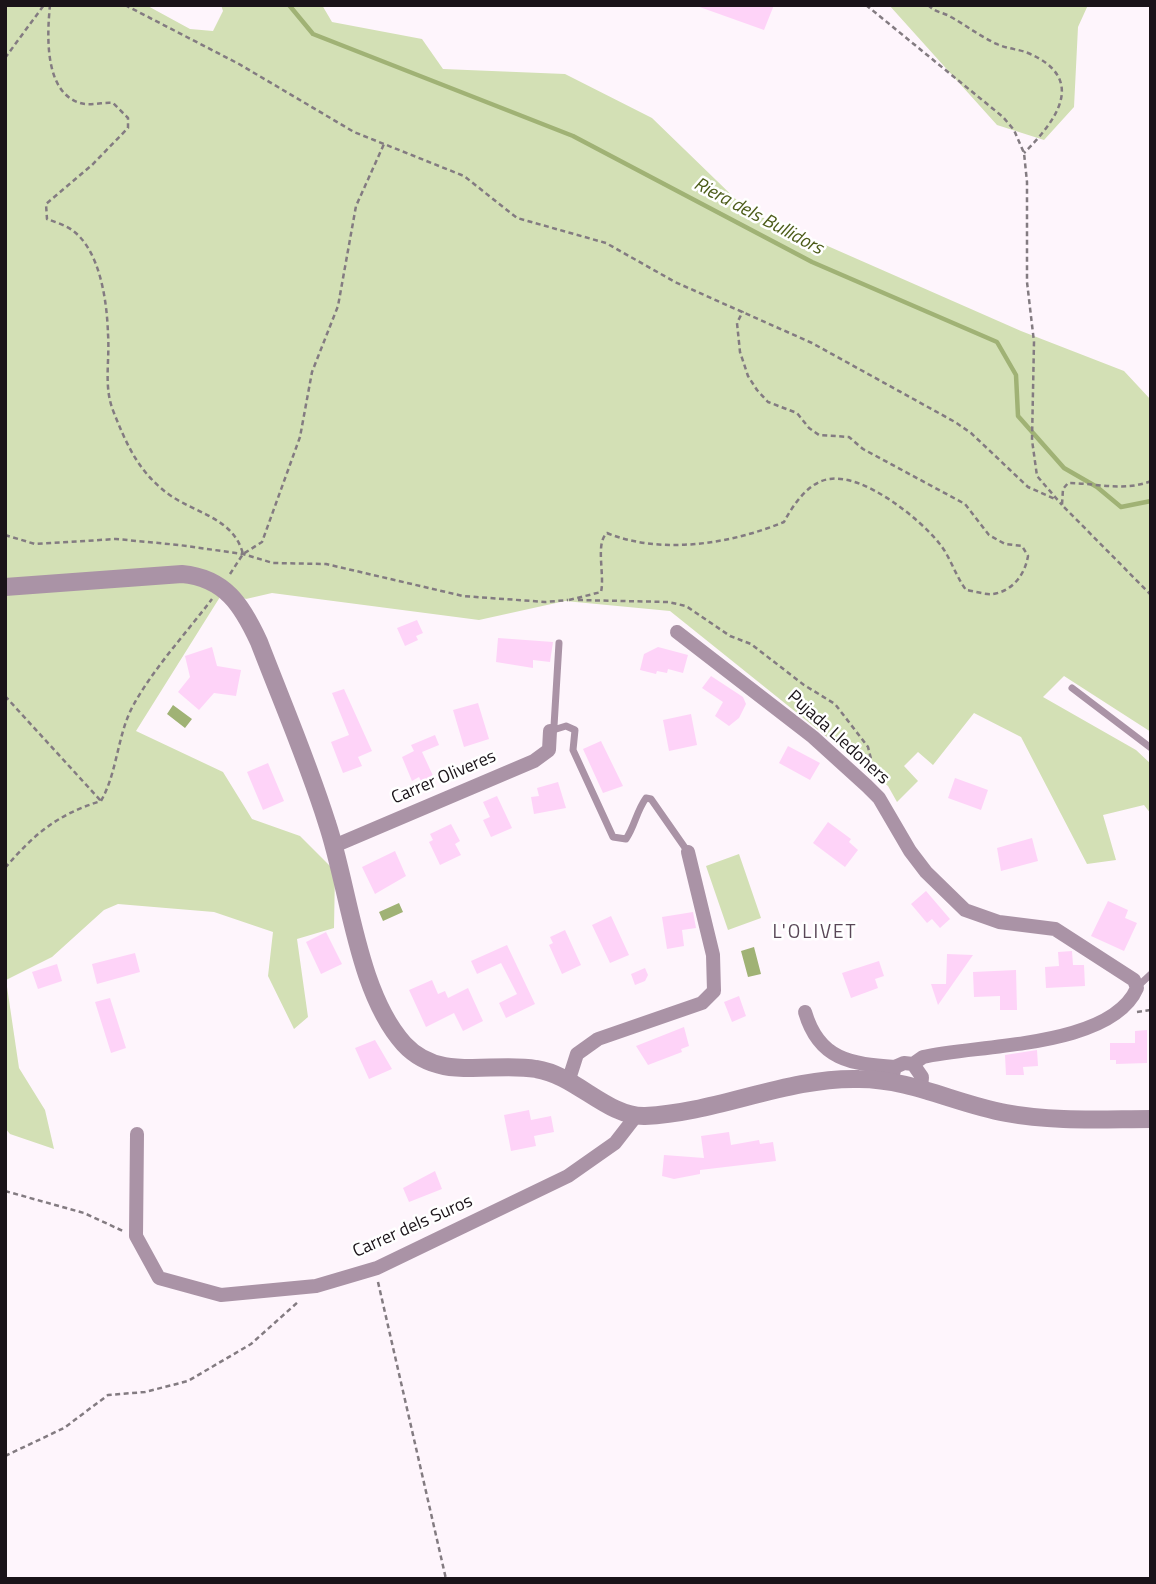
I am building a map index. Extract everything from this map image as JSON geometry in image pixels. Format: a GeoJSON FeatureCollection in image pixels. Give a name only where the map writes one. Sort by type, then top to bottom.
{"type":"FeatureCollection","features":[{"type":"Feature","properties":{"kind":"street"},"geometry":{"type":"LineString","coordinates":[[5,587],[169,574],[201,577],[222,586],[240,605],[259,642],[334,846],[364,963],[381,1004],[405,1045],[440,1066],[536,1068],[569,1079],[622,1112],[636,1116],[836,1080],[893,1074],[904,1063],[912,1064],[923,1057],[1048,1038],[1104,1021],[1116,1014],[1137,988]]}},
{"type":"Feature","properties":{"kind":"street","name":"Pujada Lledoners"},"geometry":{"type":"LineString","coordinates":[[677,632],[813,737],[879,798],[909,851],[942,889],[965,910],[999,922],[1055,929],[1126,973],[1137,988]]}},
{"type":"Feature","properties":{"kind":"street","name":"Carrer Oliveres"},"geometry":{"type":"LineString","coordinates":[[334,846],[534,761],[549,750],[550,731]]}},
{"type":"Feature","properties":{"kind":"street"},"geometry":{"type":"LineString","coordinates":[[569,1079],[577,1054],[598,1039],[702,1003],[714,991],[713,955],[688,852]]}},
{"type":"Feature","properties":{"kind":"street"},"geometry":{"type":"LineString","coordinates":[[806,1012],[811,1031],[830,1053],[893,1074],[921,1088],[1005,1113],[1059,1118],[1151,1119]]}},
{"type":"Feature","properties":{"kind":"street"},"geometry":{"type":"LineString","coordinates":[[912,1064],[922,1077],[921,1088]]}},
{"type":"Feature","properties":{"kind":"street","name":"Carrer dels Suros"},"geometry":{"type":"LineString","coordinates":[[138,1134],[136,1236],[159,1278],[221,1295],[316,1286],[377,1268],[568,1176],[615,1143],[636,1116]]}},
{"type":"Feature","properties":{"kind":"lane"},"geometry":{"type":"LineString","coordinates":[[550,731],[554,726],[559,643]]}},
{"type":"Feature","properties":{"kind":"lane"},"geometry":{"type":"LineString","coordinates":[[1072,688],[1151,748]]}},
{"type":"Feature","properties":{"kind":"lane"},"geometry":{"type":"LineString","coordinates":[[550,731],[566,726],[575,730],[573,750],[613,837],[626,839],[635,827],[638,810],[646,798],[651,799],[688,852]]}},
{"type":"Feature","properties":{"kind":"lane"},"geometry":{"type":"LineString","coordinates":[[1137,988],[1151,974]]}},
{"type":"Feature","properties":{"kind":"path"},"geometry":{"type":"LineString","coordinates":[[5,58],[44,5]]}},
{"type":"Feature","properties":{"kind":"path"},"geometry":{"type":"LineString","coordinates":[[50,5],[49,44],[57,83],[82,104],[113,103],[128,118],[128,128],[92,165],[46,204],[45,211],[47,219],[71,229],[94,260],[108,335],[106,372],[110,403],[129,450],[142,469],[165,492],[224,525],[239,537],[243,554]]}},
{"type":"Feature","properties":{"kind":"path"},"geometry":{"type":"LineString","coordinates":[[125,5],[239,64],[354,132],[464,176],[517,218],[606,243],[675,282],[812,343],[955,422],[971,433],[1028,487],[1055,499]]}},
{"type":"Feature","properties":{"kind":"path"},"geometry":{"type":"LineString","coordinates":[[866,5],[1003,117],[1014,130],[1024,153],[1027,182],[1027,282],[1034,342],[1032,440],[1037,476],[1055,499],[1151,594]]}},
{"type":"Feature","properties":{"kind":"path"},"geometry":{"type":"LineString","coordinates":[[928,5],[934,12],[949,15],[999,45],[1037,58],[1046,64],[1059,81],[1063,96],[1059,113],[1049,128],[1024,153]]}},
{"type":"Feature","properties":{"kind":"path"},"geometry":{"type":"LineString","coordinates":[[5,868],[27,842],[70,810],[101,801],[113,781],[120,744],[134,705],[243,554],[262,542],[300,437],[312,372],[338,306],[356,206],[384,144]]}},
{"type":"Feature","properties":{"kind":"path"},"geometry":{"type":"LineString","coordinates":[[569,600],[601,592],[603,566],[600,545],[607,533],[659,547],[736,536],[784,522],[794,504],[811,488],[829,479],[848,481],[882,495],[914,519],[940,544],[966,590],[992,595],[1016,583],[1026,570],[1028,556],[1022,547],[1005,544],[989,535],[965,504],[863,449],[849,438],[819,435],[809,428],[797,413],[768,401],[748,376],[740,352],[737,323],[743,311]]}},
{"type":"Feature","properties":{"kind":"path"},"geometry":{"type":"LineString","coordinates":[[1062,505],[1063,489],[1068,484],[1097,487],[1140,485],[1151,481]]}},
{"type":"Feature","properties":{"kind":"path"},"geometry":{"type":"LineString","coordinates":[[5,535],[35,544],[116,539],[243,554],[273,563],[326,564],[463,596],[524,602],[668,602],[686,606],[730,636],[751,644],[804,685],[835,704],[868,747],[879,798]]}},
{"type":"Feature","properties":{"kind":"path"},"geometry":{"type":"LineString","coordinates":[[5,696],[101,801]]}},
{"type":"Feature","properties":{"kind":"path"},"geometry":{"type":"LineString","coordinates":[[5,1191],[84,1213],[136,1236]]}},
{"type":"Feature","properties":{"kind":"path"},"geometry":{"type":"LineString","coordinates":[[377,1268],[378,1290],[446,1579]]}},
{"type":"Feature","properties":{"kind":"path"},"geometry":{"type":"LineString","coordinates":[[5,1456],[65,1428],[108,1395],[145,1392],[188,1381],[251,1344],[316,1286]]}},
{"type":"Feature","properties":{"kind":"shaded area"},"geometry":{"type":"Polygon","coordinates":[[[5,5],[146,5],[190,29],[213,31],[223,11],[221,5],[322,5],[332,22],[422,39],[443,69],[565,74],[652,118],[748,211],[1021,331],[1124,371],[1151,400],[1151,732],[1064,676],[1043,697],[1136,750],[1151,764],[1151,814],[1144,805],[1103,815],[1116,860],[1087,864],[1021,737],[974,713],[933,765],[918,752],[904,766],[918,781],[897,802],[888,786],[670,611],[565,601],[479,620],[272,593],[246,599],[225,589],[136,731],[223,772],[252,819],[300,836],[335,871],[334,928],[297,939],[308,1017],[294,1029],[268,976],[273,932],[214,912],[118,904],[104,910],[52,957],[6,980],[19,1068],[45,1110],[54,1149],[10,1134],[5,1128],[5,5]]]}},
{"type":"Feature","properties":{"kind":"shaded area"},"geometry":{"type":"Polygon","coordinates":[[[889,5],[1088,5],[1078,27],[1074,107],[1044,140],[997,125],[889,5]]]}},
{"type":"Feature","properties":{"kind":"shaded area"},"geometry":{"type":"Polygon","coordinates":[[[173,705],[192,719],[185,728],[167,714],[173,705]]]}},
{"type":"Feature","properties":{"kind":"shaded area"},"geometry":{"type":"Polygon","coordinates":[[[739,854],[761,918],[728,930],[706,866],[739,854]]]}},
{"type":"Feature","properties":{"kind":"shaded area"},"geometry":{"type":"Polygon","coordinates":[[[399,903],[403,912],[383,921],[379,912],[399,903]]]}},
{"type":"Feature","properties":{"kind":"shaded area"},"geometry":{"type":"Polygon","coordinates":[[[754,947],[761,974],[748,977],[741,951],[754,947]]]}},
{"type":"Feature","properties":{"kind":"building"},"geometry":{"type":"Polygon","coordinates":[[[694,5],[774,5],[764,30],[694,5]]]}},
{"type":"Feature","properties":{"kind":"building"},"geometry":{"type":"Polygon","coordinates":[[[417,620],[423,633],[416,636],[418,640],[405,646],[397,628],[417,620]]]}},
{"type":"Feature","properties":{"kind":"building"},"geometry":{"type":"Polygon","coordinates":[[[498,638],[553,642],[550,662],[533,660],[533,668],[496,662],[498,638]]]}},
{"type":"Feature","properties":{"kind":"building"},"geometry":{"type":"Polygon","coordinates":[[[212,647],[217,666],[241,670],[236,696],[214,693],[199,710],[178,692],[190,677],[185,656],[212,647]]]}},
{"type":"Feature","properties":{"kind":"building"},"geometry":{"type":"Polygon","coordinates":[[[658,647],[688,655],[683,673],[668,669],[667,673],[657,671],[656,674],[640,670],[644,654],[658,647]]]}},
{"type":"Feature","properties":{"kind":"building"},"geometry":{"type":"Polygon","coordinates":[[[711,676],[743,697],[746,704],[739,718],[729,726],[715,716],[723,702],[702,688],[711,676]]]}},
{"type":"Feature","properties":{"kind":"building"},"geometry":{"type":"Polygon","coordinates":[[[344,689],[372,751],[358,757],[362,766],[343,773],[331,742],[349,735],[332,693],[344,689]]]}},
{"type":"Feature","properties":{"kind":"building"},"geometry":{"type":"Polygon","coordinates":[[[478,703],[489,739],[464,747],[453,710],[478,703]]]}},
{"type":"Feature","properties":{"kind":"building"},"geometry":{"type":"Polygon","coordinates":[[[691,714],[697,745],[669,751],[663,720],[691,714]]]}},
{"type":"Feature","properties":{"kind":"building"},"geometry":{"type":"Polygon","coordinates":[[[435,735],[439,745],[422,752],[435,780],[423,785],[419,777],[412,781],[402,757],[414,751],[411,745],[435,735]]]}},
{"type":"Feature","properties":{"kind":"building"},"geometry":{"type":"Polygon","coordinates":[[[601,741],[623,786],[603,793],[583,749],[601,741]]]}},
{"type":"Feature","properties":{"kind":"building"},"geometry":{"type":"Polygon","coordinates":[[[788,746],[820,763],[810,780],[779,763],[788,746]]]}},
{"type":"Feature","properties":{"kind":"building"},"geometry":{"type":"Polygon","coordinates":[[[268,763],[284,801],[263,810],[247,772],[268,763]]]}},
{"type":"Feature","properties":{"kind":"building"},"geometry":{"type":"Polygon","coordinates":[[[955,778],[988,790],[981,810],[948,798],[955,778]]]}},
{"type":"Feature","properties":{"kind":"building"},"geometry":{"type":"Polygon","coordinates":[[[558,782],[566,808],[534,814],[531,797],[539,796],[537,788],[558,782]]]}},
{"type":"Feature","properties":{"kind":"building"},"geometry":{"type":"Polygon","coordinates":[[[497,796],[512,828],[491,837],[483,820],[490,817],[483,802],[497,796]]]}},
{"type":"Feature","properties":{"kind":"building"},"geometry":{"type":"Polygon","coordinates":[[[828,822],[851,839],[849,842],[858,850],[845,867],[813,843],[828,822]]]}},
{"type":"Feature","properties":{"kind":"building"},"geometry":{"type":"Polygon","coordinates":[[[451,824],[460,841],[455,844],[461,855],[440,865],[429,842],[433,840],[430,834],[451,824]]]}},
{"type":"Feature","properties":{"kind":"building"},"geometry":{"type":"Polygon","coordinates":[[[1032,838],[1038,861],[1001,871],[997,848],[1032,838]]]}},
{"type":"Feature","properties":{"kind":"building"},"geometry":{"type":"Polygon","coordinates":[[[395,851],[406,876],[375,894],[362,867],[395,851]]]}},
{"type":"Feature","properties":{"kind":"building"},"geometry":{"type":"Polygon","coordinates":[[[926,891],[950,919],[940,928],[932,919],[927,923],[911,904],[926,891]]]}},
{"type":"Feature","properties":{"kind":"building"},"geometry":{"type":"Polygon","coordinates":[[[1108,901],[1128,910],[1125,918],[1137,923],[1124,951],[1091,936],[1108,901]]]}},
{"type":"Feature","properties":{"kind":"building"},"geometry":{"type":"Polygon","coordinates":[[[693,912],[696,928],[682,930],[684,946],[667,949],[662,917],[693,912]]]}},
{"type":"Feature","properties":{"kind":"building"},"geometry":{"type":"Polygon","coordinates":[[[611,916],[629,955],[610,963],[592,925],[611,916]]]}},
{"type":"Feature","properties":{"kind":"building"},"geometry":{"type":"Polygon","coordinates":[[[565,930],[581,965],[562,974],[549,945],[553,943],[550,937],[565,930]]]}},
{"type":"Feature","properties":{"kind":"building"},"geometry":{"type":"Polygon","coordinates":[[[326,932],[342,964],[321,974],[306,942],[326,932]]]}},
{"type":"Feature","properties":{"kind":"building"},"geometry":{"type":"Polygon","coordinates":[[[507,945],[535,1004],[506,1018],[499,1003],[517,994],[501,963],[477,974],[471,961],[507,945]]]}},
{"type":"Feature","properties":{"kind":"building"},"geometry":{"type":"Polygon","coordinates":[[[1072,951],[1073,965],[1084,965],[1085,986],[1046,988],[1045,967],[1059,966],[1058,952],[1072,951]]]}},
{"type":"Feature","properties":{"kind":"building"},"geometry":{"type":"Polygon","coordinates":[[[135,953],[140,972],[97,984],[92,964],[135,953]]]}},
{"type":"Feature","properties":{"kind":"building"},"geometry":{"type":"Polygon","coordinates":[[[947,954],[973,955],[938,1005],[931,984],[946,984],[947,954]]]}},
{"type":"Feature","properties":{"kind":"building"},"geometry":{"type":"Polygon","coordinates":[[[879,961],[884,976],[875,979],[878,988],[851,998],[842,973],[879,961]]]}},
{"type":"Feature","properties":{"kind":"building"},"geometry":{"type":"Polygon","coordinates":[[[57,964],[62,981],[38,989],[32,972],[57,964]]]}},
{"type":"Feature","properties":{"kind":"building"},"geometry":{"type":"Polygon","coordinates":[[[645,968],[648,975],[645,981],[635,985],[631,974],[645,968]]]}},
{"type":"Feature","properties":{"kind":"building"},"geometry":{"type":"Polygon","coordinates":[[[1016,970],[1017,1010],[1000,1010],[1000,996],[974,997],[973,972],[1016,970]]]}},
{"type":"Feature","properties":{"kind":"building"},"geometry":{"type":"Polygon","coordinates":[[[432,980],[438,994],[445,991],[448,998],[468,988],[483,1021],[463,1031],[454,1013],[426,1027],[409,990],[432,980]]]}},
{"type":"Feature","properties":{"kind":"building"},"geometry":{"type":"Polygon","coordinates":[[[739,996],[746,1016],[732,1022],[724,1002],[739,996]]]}},
{"type":"Feature","properties":{"kind":"building"},"geometry":{"type":"Polygon","coordinates":[[[110,998],[126,1048],[111,1053],[95,1002],[110,998]]]}},
{"type":"Feature","properties":{"kind":"building"},"geometry":{"type":"Polygon","coordinates":[[[684,1027],[689,1046],[681,1049],[682,1052],[648,1065],[636,1046],[684,1027]]]}},
{"type":"Feature","properties":{"kind":"building"},"geometry":{"type":"Polygon","coordinates":[[[1147,1030],[1147,1063],[1116,1064],[1116,1060],[1110,1060],[1110,1043],[1135,1043],[1135,1031],[1147,1030]]]}},
{"type":"Feature","properties":{"kind":"building"},"geometry":{"type":"Polygon","coordinates":[[[375,1040],[392,1069],[369,1079],[355,1048],[375,1040]]]}},
{"type":"Feature","properties":{"kind":"building"},"geometry":{"type":"Polygon","coordinates":[[[1037,1050],[1038,1066],[1023,1067],[1024,1075],[1006,1075],[1005,1055],[1037,1050]]]}},
{"type":"Feature","properties":{"kind":"building"},"geometry":{"type":"Polygon","coordinates":[[[529,1110],[531,1120],[551,1116],[554,1132],[534,1136],[536,1146],[511,1151],[504,1115],[529,1110]]]}},
{"type":"Feature","properties":{"kind":"building"},"geometry":{"type":"Polygon","coordinates":[[[729,1132],[731,1145],[759,1140],[760,1144],[773,1142],[776,1161],[700,1170],[700,1174],[674,1179],[662,1176],[664,1155],[704,1158],[701,1136],[729,1132]]]}},
{"type":"Feature","properties":{"kind":"building"},"geometry":{"type":"Polygon","coordinates":[[[435,1171],[442,1189],[409,1202],[403,1188],[435,1171]]]}},
{"type":"Feature","properties":{"kind":"waterway","name":"Riera dels Bullidors"},"geometry":{"type":"LineString","coordinates":[[289,5],[313,34],[573,136],[812,262],[997,342],[1016,375],[1018,416],[1064,468],[1097,487],[1121,507],[1151,501]]}},
{"type":"Feature","properties":{"kind":"district","name":"L'OLIVET"},"geometry":{"type":"Point","coordinates":[815,933]}}]}
